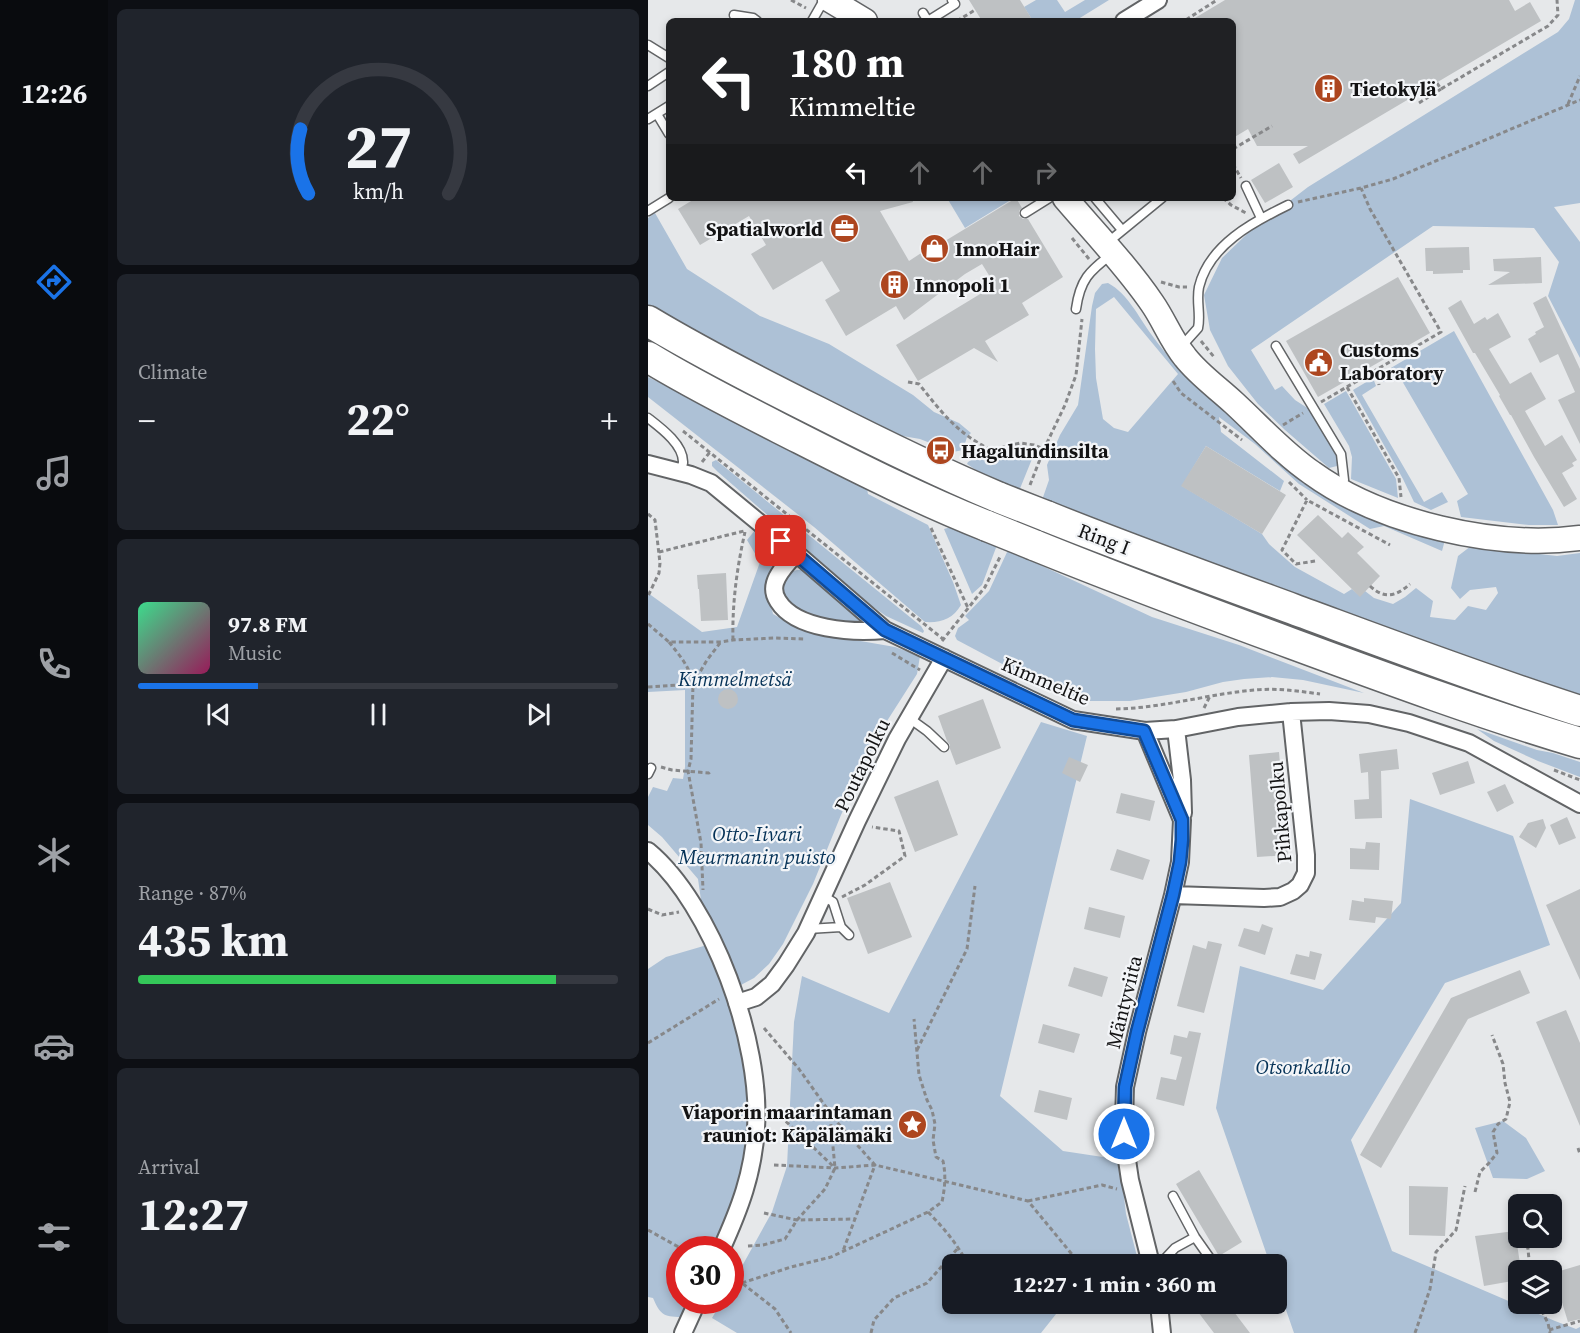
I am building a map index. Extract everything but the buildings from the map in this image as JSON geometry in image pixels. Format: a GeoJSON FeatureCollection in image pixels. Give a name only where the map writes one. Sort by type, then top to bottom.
{"type":"FeatureCollection","features":[{"type":"Feature","properties":{"kind":"highway","name":"Ring I"},"geometry":{"type":"LineString","coordinates":[[648,321],[722,363],[859,433],[1000,498],[1104,540],[1392,646],[1580,711]]}},
{"type":"Feature","properties":{"kind":"highway","name":"Ring I"},"geometry":{"type":"LineString","coordinates":[[648,357],[760,418],[996,537],[1034,545],[1105,574],[1381,677],[1518,725],[1580,743]]}},
{"type":"Feature","properties":{"kind":"main road"},"geometry":{"type":"LineString","coordinates":[[832,1],[860,18]]}},
{"type":"Feature","properties":{"kind":"main road"},"geometry":{"type":"LineString","coordinates":[[1068,201],[1113,242],[1152,304],[1184,344],[1198,372],[1293,460],[1314,475],[1338,490],[1374,507],[1407,519],[1461,533],[1495,539],[1528,541],[1562,541],[1580,538]]}},
{"type":"Feature","properties":{"kind":"street"},"geometry":{"type":"LineString","coordinates":[[1129,18],[1158,0]]}},
{"type":"Feature","properties":{"kind":"street","name":"Kimmeltie"},"geometry":{"type":"LineString","coordinates":[[648,464],[691,475],[711,483],[885,630],[1073,720],[1144,731],[1176,729],[1239,717],[1291,712],[1329,711],[1369,714],[1408,723],[1469,743],[1580,804]]}},
{"type":"Feature","properties":{"kind":"street"},"geometry":{"type":"LineString","coordinates":[[796,554],[775,583],[775,597],[784,609],[800,620],[836,629],[867,632],[885,630]]}},
{"type":"Feature","properties":{"kind":"street","name":"Poutapolku"},"geometry":{"type":"LineString","coordinates":[[735,998],[756,997],[772,984],[828,899],[857,821],[939,656]]}},
{"type":"Feature","properties":{"kind":"street","name":"Pihkapolku"},"geometry":{"type":"LineString","coordinates":[[1173,895],[1274,898],[1286,895],[1300,885],[1306,873],[1306,855],[1291,712]]}},
{"type":"Feature","properties":{"kind":"street","name":"Mäntyviita"},"geometry":{"type":"LineString","coordinates":[[1149,1254],[1128,1171],[1124,1134],[1125,1087],[1180,862],[1183,801],[1176,729]]}},
{"type":"Feature","properties":{"kind":"street","name":"Mäntyviita"},"geometry":{"type":"LineString","coordinates":[[1144,731],[1182,820]]}},
{"type":"Feature","properties":{"kind":"street"},"geometry":{"type":"LineString","coordinates":[[648,851],[667,868],[681,886],[712,940],[735,998],[746,1033],[755,1076],[756,1126],[751,1171],[744,1197],[727,1236]]}},
{"type":"Feature","properties":{"kind":"street"},"geometry":{"type":"LineString","coordinates":[[683,1333],[692,1314]]}},
{"type":"Feature","properties":{"kind":"street"},"geometry":{"type":"LineString","coordinates":[[1160,1314],[1162,1333]]}},
{"type":"Feature","properties":{"kind":"lane"},"geometry":{"type":"LineString","coordinates":[[926,18],[955,4],[952,0]]}},
{"type":"Feature","properties":{"kind":"lane"},"geometry":{"type":"LineString","coordinates":[[815,18],[832,1]]}},
{"type":"Feature","properties":{"kind":"lane"},"geometry":{"type":"LineString","coordinates":[[734,15],[753,18]]}},
{"type":"Feature","properties":{"kind":"lane"},"geometry":{"type":"LineString","coordinates":[[648,45],[666,56]]}},
{"type":"Feature","properties":{"kind":"lane"},"geometry":{"type":"LineString","coordinates":[[648,86],[666,74]]}},
{"type":"Feature","properties":{"kind":"lane"},"geometry":{"type":"LineString","coordinates":[[648,120],[666,108]]}},
{"type":"Feature","properties":{"kind":"lane"},"geometry":{"type":"LineString","coordinates":[[657,114],[666,129]]}},
{"type":"Feature","properties":{"kind":"lane"},"geometry":{"type":"LineString","coordinates":[[1246,186],[1261,218]]}},
{"type":"Feature","properties":{"kind":"lane"},"geometry":{"type":"LineString","coordinates":[[648,211],[666,200]]}},
{"type":"Feature","properties":{"kind":"lane"},"geometry":{"type":"LineString","coordinates":[[1025,213],[1044,201]]}},
{"type":"Feature","properties":{"kind":"lane"},"geometry":{"type":"LineString","coordinates":[[1096,201],[1113,242]]}},
{"type":"Feature","properties":{"kind":"lane"},"geometry":{"type":"LineString","coordinates":[[1079,311],[1080,290],[1083,282],[1113,242],[1159,201]]}},
{"type":"Feature","properties":{"kind":"lane"},"geometry":{"type":"LineString","coordinates":[[1184,344],[1196,332],[1199,324],[1198,296],[1204,270],[1218,252],[1238,234],[1261,218],[1288,205]]}},
{"type":"Feature","properties":{"kind":"lane"},"geometry":{"type":"LineString","coordinates":[[1276,346],[1341,454],[1344,480],[1338,490]]}},
{"type":"Feature","properties":{"kind":"lane"},"geometry":{"type":"LineString","coordinates":[[648,418],[665,431],[681,450],[683,461],[680,472]]}},
{"type":"Feature","properties":{"kind":"lane"},"geometry":{"type":"LineString","coordinates":[[909,718],[944,747]]}},
{"type":"Feature","properties":{"kind":"lane"},"geometry":{"type":"LineString","coordinates":[[828,899],[841,927],[849,935]]}},
{"type":"Feature","properties":{"kind":"lane"},"geometry":{"type":"LineString","coordinates":[[808,929],[841,927]]}},
{"type":"Feature","properties":{"kind":"lane"},"geometry":{"type":"LineString","coordinates":[[1173,1196],[1207,1254]]}},
{"type":"Feature","properties":{"kind":"lane"},"geometry":{"type":"LineString","coordinates":[[1169,1254],[1175,1248],[1195,1237]]}},
{"type":"Feature","properties":{"kind":"path"},"geometry":{"type":"LineString","coordinates":[[1189,18],[1217,0]]}},
{"type":"Feature","properties":{"kind":"path"},"geometry":{"type":"LineString","coordinates":[[1419,103],[1548,26],[1558,15],[1557,0]]}},
{"type":"Feature","properties":{"kind":"path"},"geometry":{"type":"LineString","coordinates":[[962,18],[975,10]]}},
{"type":"Feature","properties":{"kind":"path"},"geometry":{"type":"LineString","coordinates":[[1567,105],[1580,76]]}},
{"type":"Feature","properties":{"kind":"path"},"geometry":{"type":"LineString","coordinates":[[1437,82],[1441,89]]}},
{"type":"Feature","properties":{"kind":"path"},"geometry":{"type":"LineString","coordinates":[[1288,205],[1393,179],[1580,100]]}},
{"type":"Feature","properties":{"kind":"path"},"geometry":{"type":"LineString","coordinates":[[1236,147],[1272,126]]}},
{"type":"Feature","properties":{"kind":"path"},"geometry":{"type":"LineString","coordinates":[[1361,188],[1370,209],[1442,332],[1347,387],[1399,478],[1402,493],[1401,505]]}},
{"type":"Feature","properties":{"kind":"path"},"geometry":{"type":"LineString","coordinates":[[1226,201],[1243,212],[1261,218]]}},
{"type":"Feature","properties":{"kind":"path"},"geometry":{"type":"LineString","coordinates":[[1153,279],[1179,287],[1199,286]]}},
{"type":"Feature","properties":{"kind":"path"},"geometry":{"type":"LineString","coordinates":[[1030,486],[1076,375],[1079,311]]}},
{"type":"Feature","properties":{"kind":"path"},"geometry":{"type":"LineString","coordinates":[[1377,369],[1379,385]]}},
{"type":"Feature","properties":{"kind":"path"},"geometry":{"type":"LineString","coordinates":[[1357,375],[1360,380]]}},
{"type":"Feature","properties":{"kind":"path"},"geometry":{"type":"LineString","coordinates":[[1173,381],[1181,393],[1242,440]]}},
{"type":"Feature","properties":{"kind":"path"},"geometry":{"type":"LineString","coordinates":[[908,382],[919,384],[954,426],[974,442],[991,450]]}},
{"type":"Feature","properties":{"kind":"path"},"geometry":{"type":"LineString","coordinates":[[675,425],[943,639]]}},
{"type":"Feature","properties":{"kind":"path"},"geometry":{"type":"LineString","coordinates":[[958,459],[1020,443],[1044,449]]}},
{"type":"Feature","properties":{"kind":"path"},"geometry":{"type":"LineString","coordinates":[[1289,482],[1307,500],[1390,545]]}},
{"type":"Feature","properties":{"kind":"path"},"geometry":{"type":"LineString","coordinates":[[1307,500],[1282,550],[1296,564],[1315,561]]}},
{"type":"Feature","properties":{"kind":"path"},"geometry":{"type":"LineString","coordinates":[[648,514],[655,520],[660,562],[659,573],[648,596]]}},
{"type":"Feature","properties":{"kind":"path"},"geometry":{"type":"LineString","coordinates":[[930,525],[968,608]]}},
{"type":"Feature","properties":{"kind":"path"},"geometry":{"type":"LineString","coordinates":[[659,552],[746,530],[736,579],[732,618],[734,640]]}},
{"type":"Feature","properties":{"kind":"path"},"geometry":{"type":"LineString","coordinates":[[939,656],[943,639],[985,587],[996,537]]}},
{"type":"Feature","properties":{"kind":"path"},"geometry":{"type":"LineString","coordinates":[[1370,586],[1377,593],[1389,595],[1400,592],[1410,584]]}},
{"type":"Feature","properties":{"kind":"path"},"geometry":{"type":"LineString","coordinates":[[648,624],[669,642],[691,672],[693,684],[691,759],[688,771],[701,843],[703,889],[699,897],[681,912],[662,915],[648,909]]}},
{"type":"Feature","properties":{"kind":"path"},"geometry":{"type":"LineString","coordinates":[[669,642],[810,639]]}},
{"type":"Feature","properties":{"kind":"path"},"geometry":{"type":"LineString","coordinates":[[693,684],[721,642]]}},
{"type":"Feature","properties":{"kind":"path"},"geometry":{"type":"LineString","coordinates":[[888,650],[924,672]]}},
{"type":"Feature","properties":{"kind":"path"},"geometry":{"type":"LineString","coordinates":[[648,687],[693,684]]}},
{"type":"Feature","properties":{"kind":"path"},"geometry":{"type":"LineString","coordinates":[[1114,709],[1135,709],[1257,690],[1289,690],[1321,694]]}},
{"type":"Feature","properties":{"kind":"path"},"geometry":{"type":"LineString","coordinates":[[649,771],[658,770],[660,766],[710,772]]}},
{"type":"Feature","properties":{"kind":"path"},"geometry":{"type":"LineString","coordinates":[[1549,768],[1580,780]]}},
{"type":"Feature","properties":{"kind":"path"},"geometry":{"type":"LineString","coordinates":[[828,899],[865,885],[905,856],[898,831],[874,827],[857,821]]}},
{"type":"Feature","properties":{"kind":"path"},"geometry":{"type":"LineString","coordinates":[[916,1051],[967,949],[975,886]]}},
{"type":"Feature","properties":{"kind":"path"},"geometry":{"type":"LineString","coordinates":[[648,1043],[699,1010],[735,998]]}},
{"type":"Feature","properties":{"kind":"path"},"geometry":{"type":"LineString","coordinates":[[744,1282],[831,1257],[928,1212],[942,1202],[945,1182],[942,1161],[936,1157],[933,1140],[935,1124],[919,1076],[914,1019]]}},
{"type":"Feature","properties":{"kind":"path"},"geometry":{"type":"LineString","coordinates":[[764,1028],[799,1070],[830,1114],[875,1165]]}},
{"type":"Feature","properties":{"kind":"path"},"geometry":{"type":"LineString","coordinates":[[1475,1192],[1480,1172],[1497,1153],[1493,1132],[1498,1124],[1506,1119],[1510,1102],[1503,1064],[1492,1035]]}},
{"type":"Feature","properties":{"kind":"path"},"geometry":{"type":"LineString","coordinates":[[775,1111],[835,1168]]}},
{"type":"Feature","properties":{"kind":"path"},"geometry":{"type":"LineString","coordinates":[[748,1246],[763,1245],[785,1239],[796,1220],[825,1189],[835,1168],[830,1114]]}},
{"type":"Feature","properties":{"kind":"path"},"geometry":{"type":"LineString","coordinates":[[1578,1148],[1580,1154]]}},
{"type":"Feature","properties":{"kind":"path"},"geometry":{"type":"LineString","coordinates":[[774,1165],[835,1168],[875,1165],[1028,1201],[1102,1185],[1134,1195]]}},
{"type":"Feature","properties":{"kind":"path"},"geometry":{"type":"LineString","coordinates":[[843,1252],[875,1165]]}},
{"type":"Feature","properties":{"kind":"path"},"geometry":{"type":"LineString","coordinates":[[1415,1333],[1430,1289],[1436,1252],[1456,1230],[1465,1186]]}},
{"type":"Feature","properties":{"kind":"path"},"geometry":{"type":"LineString","coordinates":[[1028,1201],[1072,1254]]}},
{"type":"Feature","properties":{"kind":"path"},"geometry":{"type":"LineString","coordinates":[[928,1212],[948,1232],[963,1254]]}},
{"type":"Feature","properties":{"kind":"path"},"geometry":{"type":"LineString","coordinates":[[764,1213],[796,1220],[855,1219]]}},
{"type":"Feature","properties":{"kind":"path"},"geometry":{"type":"LineString","coordinates":[[648,1230],[666,1240]]}},
{"type":"Feature","properties":{"kind":"path"},"geometry":{"type":"LineString","coordinates":[[870,1333],[874,1320],[894,1298],[927,1283],[959,1247]]}},
{"type":"Feature","properties":{"kind":"path"},"geometry":{"type":"LineString","coordinates":[[744,1285],[776,1309],[791,1333]]}},
{"type":"Feature","properties":{"kind":"path"},"geometry":{"type":"LineString","coordinates":[[1543,1314],[1550,1331],[1580,1320]]}},
{"type":"Feature","properties":{"kind":"green space"},"geometry":{"type":"Polygon","coordinates":[[[1036,0],[1057,0],[1065,12],[1085,0],[1109,0],[1080,18],[1031,18],[1024,7],[1036,0]]]}},
{"type":"Feature","properties":{"kind":"green space"},"geometry":{"type":"Polygon","coordinates":[[[1575,0],[1580,0],[1580,203],[1554,207],[1580,242],[1580,358],[1548,296],[1559,262],[1534,228],[1433,226],[1251,350],[1275,390],[1282,386],[1295,400],[1309,409],[1339,456],[1339,464],[1329,468],[1258,404],[1228,366],[1210,330],[1204,295],[1222,258],[1247,234],[1308,187],[1558,32],[1569,19],[1575,0]]]}},
{"type":"Feature","properties":{"kind":"green space"},"geometry":{"type":"Polygon","coordinates":[[[949,201],[1009,201],[965,228],[949,201]]]}},
{"type":"Feature","properties":{"kind":"green space"},"geometry":{"type":"Polygon","coordinates":[[[655,213],[687,269],[760,316],[829,344],[913,395],[934,412],[959,423],[971,433],[967,437],[963,450],[953,452],[920,439],[874,431],[648,307],[648,218],[655,213]]]}},
{"type":"Feature","properties":{"kind":"green space"},"geometry":{"type":"Polygon","coordinates":[[[1108,283],[1121,293],[1181,371],[1186,369],[1254,434],[1445,540],[1442,551],[1384,526],[1370,529],[1299,484],[1255,444],[1219,417],[1221,432],[1284,481],[1280,491],[1206,446],[1182,486],[1262,534],[1269,544],[1295,567],[1344,594],[1352,589],[1360,596],[1365,591],[1374,598],[1393,604],[1416,588],[1433,601],[1430,617],[1455,620],[1468,606],[1486,610],[1498,593],[1496,587],[1470,590],[1460,599],[1451,588],[1458,556],[1471,546],[1557,556],[1580,553],[1580,696],[1504,672],[1041,503],[1049,480],[1047,465],[1060,435],[1078,405],[1092,306],[1095,293],[1102,284],[1108,283]],[[1114,297],[1096,309],[1096,378],[1103,419],[1114,428],[1128,432],[1178,374],[1114,297]]]}},
{"type":"Feature","properties":{"kind":"green space"},"geometry":{"type":"Polygon","coordinates":[[[1454,331],[1553,510],[1558,525],[1529,525],[1461,517],[1457,501],[1468,494],[1398,374],[1383,382],[1384,372],[1454,331]]]}},
{"type":"Feature","properties":{"kind":"green space"},"geometry":{"type":"Polygon","coordinates":[[[648,377],[768,435],[867,489],[868,494],[928,525],[953,582],[961,605],[958,610],[946,619],[925,622],[814,527],[648,397],[648,377]]]}},
{"type":"Feature","properties":{"kind":"green space"},"geometry":{"type":"Polygon","coordinates":[[[1373,378],[1376,386],[1362,395],[1424,502],[1442,492],[1448,502],[1431,510],[1414,502],[1353,390],[1373,378]]]}},
{"type":"Feature","properties":{"kind":"green space"},"geometry":{"type":"Polygon","coordinates":[[[1346,391],[1396,479],[1398,498],[1351,479],[1352,457],[1349,446],[1324,404],[1346,391]]]}},
{"type":"Feature","properties":{"kind":"green space"},"geometry":{"type":"Polygon","coordinates":[[[1033,451],[1034,454],[1019,491],[988,478],[967,464],[973,459],[1033,451]]]}},
{"type":"Feature","properties":{"kind":"green space"},"geometry":{"type":"Polygon","coordinates":[[[716,460],[921,626],[923,633],[886,616],[872,606],[718,472],[712,466],[712,462],[716,460]]]}},
{"type":"Feature","properties":{"kind":"green space"},"geometry":{"type":"Polygon","coordinates":[[[951,527],[997,545],[982,585],[972,594],[944,529],[951,527]]]}},
{"type":"Feature","properties":{"kind":"green space","name":"Otto-Iivari Meurmanin puisto"},"geometry":{"type":"Polygon","coordinates":[[[756,529],[782,553],[766,590],[773,614],[803,631],[895,647],[920,656],[917,674],[880,732],[841,815],[813,884],[783,944],[769,964],[754,978],[739,986],[698,903],[701,900],[698,879],[662,837],[648,825],[648,797],[653,787],[667,791],[673,778],[683,779],[685,690],[648,692],[648,593],[702,632],[737,627],[760,562],[747,540],[756,529]]]}},
{"type":"Feature","properties":{"kind":"green space"},"geometry":{"type":"Polygon","coordinates":[[[1008,550],[1152,617],[1239,645],[1364,693],[1303,680],[1272,677],[1223,682],[1186,692],[1130,701],[1081,701],[1061,693],[957,640],[955,636],[958,628],[969,620],[965,616],[989,591],[1008,550]]]}},
{"type":"Feature","properties":{"kind":"green space"},"geometry":{"type":"Polygon","coordinates":[[[803,570],[864,621],[861,628],[799,614],[787,600],[784,592],[787,576],[790,572],[803,570]]]}},
{"type":"Feature","properties":{"kind":"green space"},"geometry":{"type":"Polygon","coordinates":[[[1041,722],[1087,736],[1000,1096],[1063,1151],[1116,1159],[1121,1172],[1126,1214],[1136,1254],[942,1254],[942,1314],[1056,1314],[1041,1333],[737,1333],[712,1318],[714,1314],[744,1314],[744,1263],[772,1212],[787,1166],[794,1022],[802,976],[889,1013],[1041,722]]]}},
{"type":"Feature","properties":{"kind":"green space"},"geometry":{"type":"Polygon","coordinates":[[[1477,729],[1580,762],[1580,777],[1494,741],[1477,729]]]}},
{"type":"Feature","properties":{"kind":"green space","name":"Otsonkallio"},"geometry":{"type":"Polygon","coordinates":[[[1410,799],[1513,836],[1550,945],[1445,983],[1351,1140],[1392,1251],[1508,1301],[1508,1314],[1539,1314],[1576,1329],[1580,1327],[1580,1333],[1294,1333],[1287,1313],[1287,1254],[1267,1254],[1216,1108],[1240,966],[1323,990],[1401,903],[1410,799]]]}},
{"type":"Feature","properties":{"kind":"green space"},"geometry":{"type":"Polygon","coordinates":[[[707,945],[738,1036],[748,1099],[748,1131],[744,1162],[736,1194],[719,1236],[666,1236],[666,1314],[682,1314],[681,1317],[663,1314],[653,1298],[648,1297],[648,969],[666,957],[707,945]]]}},
{"type":"Feature","properties":{"kind":"green space"},"geometry":{"type":"Polygon","coordinates":[[[1503,1121],[1526,1138],[1545,1171],[1527,1179],[1493,1178],[1475,1128],[1503,1121]]]}},
{"type":"Feature","properties":{"kind":"place","name":"Tietokylä"},"geometry":{"type":"Point","coordinates":[1329,89]}},
{"type":"Feature","properties":{"kind":"place","name":"Spatialworld"},"geometry":{"type":"Point","coordinates":[844,229]}},
{"type":"Feature","properties":{"kind":"place","name":"InnoHair"},"geometry":{"type":"Point","coordinates":[934,249]}},
{"type":"Feature","properties":{"kind":"place","name":"Innopoli 1"},"geometry":{"type":"Point","coordinates":[894,285]}},
{"type":"Feature","properties":{"kind":"place","name":"Customs Laboratory"},"geometry":{"type":"Point","coordinates":[1319,362]}},
{"type":"Feature","properties":{"kind":"place","name":"Hagalundinsilta"},"geometry":{"type":"Point","coordinates":[940,451]}},
{"type":"Feature","properties":{"kind":"place","name":"Viaporin maarintaman rauniot: Käpälämäki"},"geometry":{"type":"Point","coordinates":[913,1124]}},
{"type":"Feature","properties":{"kind":"route"},"geometry":{"type":"LineString","coordinates":[[781,541],[885,630],[1073,720],[1144,731],[1182,820],[1182,840],[1173,895],[1125,1087],[1124,1134]]}},
{"type":"Feature","properties":{"kind":"park label","name":"Kimmelmetsä"},"geometry":{"type":"Point","coordinates":[735,679]}}]}
